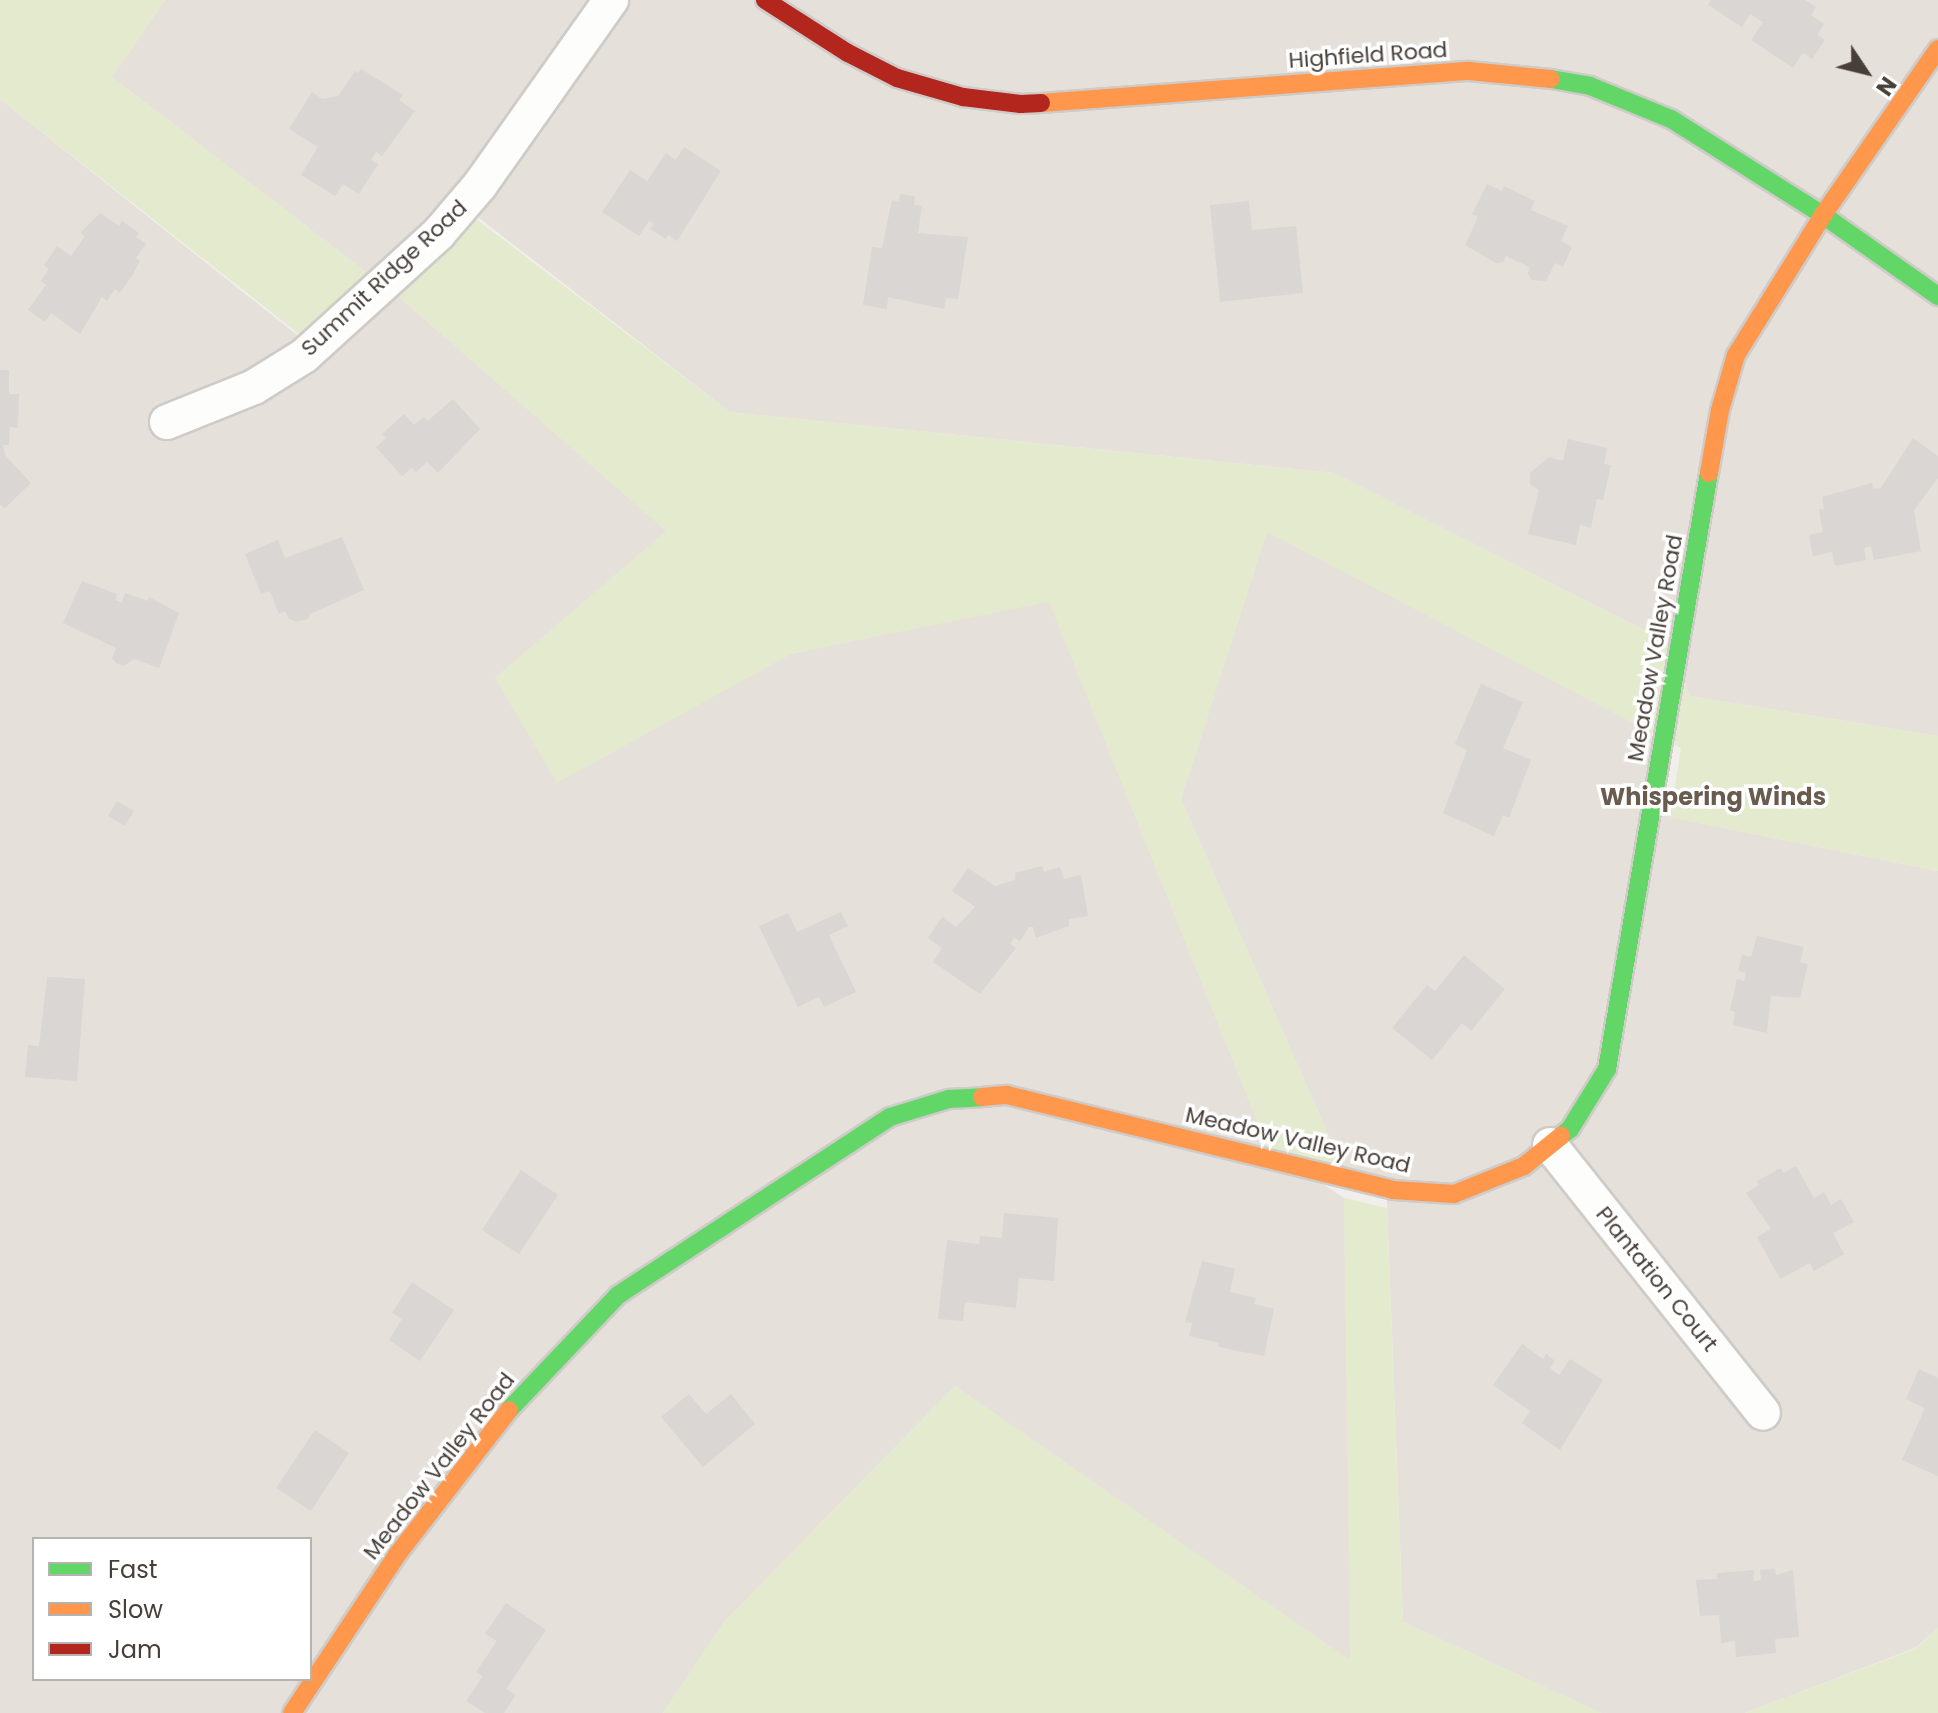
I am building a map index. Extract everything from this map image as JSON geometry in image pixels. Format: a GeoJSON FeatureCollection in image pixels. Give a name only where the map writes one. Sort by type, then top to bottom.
{"type":"FeatureCollection","features":[{"type":"Feature","properties":{"kind":"street","name":"Summit Ridge Road"},"geometry":{"type":"LineString","coordinates":[[167,422],[254,387],[304,356],[439,233],[480,185],[611,0]]}},
{"type":"Feature","properties":{"kind":"street","name":"Highfield Road"},"geometry":{"type":"LineString","coordinates":[[765,0],[848,53],[897,78],[963,97],[1021,104],[1469,71],[1523,74],[1590,86],[1671,119],[1823,215],[1938,296]]}},
{"type":"Feature","properties":{"kind":"street","name":"Meadow Valley Road"},"geometry":{"type":"LineString","coordinates":[[292,1713],[397,1555],[514,1404],[618,1295],[890,1117],[949,1099],[1007,1095],[1393,1190],[1454,1194],[1524,1166],[1570,1129],[1607,1069],[1720,410],[1732,368],[1765,304],[1938,49]]}},
{"type":"Feature","properties":{"kind":"street","name":"Plantation Court"},"geometry":{"type":"LineString","coordinates":[[1550,1145],[1763,1413]]}},
{"type":"Feature","properties":{"kind":"shaded area"},"geometry":{"type":"Polygon","coordinates":[[[165,0],[1938,0],[1938,736],[1690,696],[1668,642],[1334,473],[730,412],[453,198],[374,278],[112,77],[165,0]]]}},
{"type":"Feature","properties":{"kind":"shaded area"},"geometry":{"type":"Polygon","coordinates":[[[0,99],[326,358],[398,296],[667,531],[495,678],[789,654],[1049,601],[1268,1148],[1344,1198],[1351,1661],[955,1386],[724,1622],[663,1713],[0,1713],[0,99]]]}},
{"type":"Feature","properties":{"kind":"shaded area"},"geometry":{"type":"Polygon","coordinates":[[[1267,531],[1651,732],[1670,817],[1938,871],[1938,1628],[1915,1648],[1745,1713],[1601,1713],[1403,1622],[1386,1179],[1342,1166],[1181,799],[1267,531]]]}},
{"type":"Feature","properties":{"kind":"green space"},"geometry":{"type":"Polygon","coordinates":[[[0,0],[165,0],[112,77],[374,278],[303,337],[0,99],[0,0]]]}},
{"type":"Feature","properties":{"kind":"green space"},"geometry":{"type":"Polygon","coordinates":[[[476,219],[730,412],[1334,473],[1668,642],[1690,696],[1938,736],[1938,871],[1670,817],[1681,748],[1267,532],[1181,799],[1342,1166],[1268,1148],[1049,602],[793,653],[557,783],[495,678],[666,531],[398,296],[476,219]]]}},
{"type":"Feature","properties":{"kind":"green space"},"geometry":{"type":"Polygon","coordinates":[[[1344,1198],[1387,1208],[1403,1622],[1601,1713],[663,1713],[724,1622],[955,1386],[1350,1660],[1344,1198]]]}},
{"type":"Feature","properties":{"kind":"green space"},"geometry":{"type":"Polygon","coordinates":[[[1938,1628],[1938,1713],[1745,1713],[1915,1649],[1938,1628]]]}},
{"type":"Feature","properties":{"kind":"building"},"geometry":{"type":"Polygon","coordinates":[[[1711,0],[1805,0],[1816,7],[1811,15],[1824,24],[1817,35],[1825,40],[1812,59],[1803,53],[1793,68],[1751,40],[1763,22],[1750,14],[1742,27],[1708,5],[1711,0]]]}},
{"type":"Feature","properties":{"kind":"building"},"geometry":{"type":"Polygon","coordinates":[[[361,69],[403,95],[399,100],[415,111],[382,156],[376,152],[371,160],[378,164],[359,194],[343,184],[335,196],[301,175],[318,147],[289,129],[312,92],[322,99],[338,96],[355,71],[358,73],[361,69]]]}},
{"type":"Feature","properties":{"kind":"building"},"geometry":{"type":"Polygon","coordinates":[[[684,147],[721,171],[677,241],[668,235],[666,239],[650,229],[654,224],[649,221],[639,236],[602,212],[630,170],[647,181],[666,153],[676,160],[684,147]]]}},
{"type":"Feature","properties":{"kind":"building"},"geometry":{"type":"Polygon","coordinates":[[[1487,184],[1502,191],[1504,186],[1535,201],[1531,210],[1568,226],[1561,241],[1572,247],[1563,267],[1555,263],[1546,281],[1532,280],[1528,274],[1529,267],[1506,256],[1503,262],[1496,263],[1465,245],[1478,217],[1472,214],[1487,184]]]}},
{"type":"Feature","properties":{"kind":"building"},"geometry":{"type":"Polygon","coordinates":[[[900,194],[915,196],[914,205],[922,206],[918,233],[968,237],[958,299],[946,298],[944,309],[888,297],[887,309],[863,305],[872,247],[882,248],[892,200],[899,202],[900,194]]]}},
{"type":"Feature","properties":{"kind":"building"},"geometry":{"type":"Polygon","coordinates":[[[1249,201],[1252,230],[1296,226],[1303,293],[1220,302],[1210,205],[1249,201]]]}},
{"type":"Feature","properties":{"kind":"building"},"geometry":{"type":"Polygon","coordinates":[[[100,213],[119,226],[122,221],[139,233],[136,237],[146,244],[136,258],[140,261],[120,293],[115,289],[107,301],[102,297],[80,334],[51,313],[45,322],[28,310],[46,285],[41,281],[49,269],[44,265],[57,246],[71,256],[85,236],[80,233],[100,213]]]}},
{"type":"Feature","properties":{"kind":"building"},"geometry":{"type":"Polygon","coordinates":[[[0,370],[9,370],[9,394],[19,394],[18,428],[10,427],[9,445],[3,445],[5,455],[31,483],[5,508],[0,505],[0,370]]]}},
{"type":"Feature","properties":{"kind":"building"},"geometry":{"type":"Polygon","coordinates":[[[453,399],[480,429],[438,473],[427,462],[416,472],[412,468],[402,476],[376,447],[386,438],[382,434],[404,414],[414,425],[424,417],[428,421],[453,399]]]}},
{"type":"Feature","properties":{"kind":"building"},"geometry":{"type":"Polygon","coordinates":[[[1913,438],[1938,456],[1938,478],[1914,510],[1921,551],[1874,560],[1871,546],[1864,548],[1866,560],[1835,566],[1832,552],[1813,556],[1809,535],[1823,532],[1819,510],[1824,509],[1822,497],[1872,483],[1873,489],[1881,488],[1913,438]]]}},
{"type":"Feature","properties":{"kind":"building"},"geometry":{"type":"Polygon","coordinates":[[[1568,439],[1607,448],[1604,464],[1611,465],[1603,500],[1597,499],[1591,528],[1580,525],[1576,545],[1528,534],[1539,490],[1530,484],[1530,473],[1549,457],[1563,461],[1568,439]]]}},
{"type":"Feature","properties":{"kind":"building"},"geometry":{"type":"Polygon","coordinates":[[[342,537],[364,590],[310,614],[308,619],[296,622],[288,618],[285,611],[279,614],[270,591],[261,594],[245,554],[278,540],[285,558],[342,537]]]}},
{"type":"Feature","properties":{"kind":"building"},"geometry":{"type":"Polygon","coordinates":[[[82,581],[117,594],[115,600],[122,603],[125,593],[148,601],[149,597],[179,613],[159,668],[134,659],[124,666],[116,663],[112,658],[116,648],[63,623],[82,581]]]}},
{"type":"Feature","properties":{"kind":"building"},"geometry":{"type":"Polygon","coordinates":[[[1481,684],[1523,702],[1503,748],[1531,760],[1509,818],[1503,815],[1494,836],[1443,813],[1467,750],[1455,744],[1481,684]]]}},
{"type":"Feature","properties":{"kind":"building"},"geometry":{"type":"Polygon","coordinates":[[[117,801],[134,811],[125,826],[108,816],[117,801]]]}},
{"type":"Feature","properties":{"kind":"building"},"geometry":{"type":"Polygon","coordinates":[[[1042,866],[1044,872],[1060,867],[1064,879],[1081,875],[1088,916],[1069,919],[1069,926],[1036,938],[1033,927],[1029,927],[1020,941],[1014,938],[1010,944],[1016,948],[980,994],[933,962],[942,948],[928,938],[942,917],[956,927],[975,907],[952,891],[968,868],[995,886],[1015,880],[1015,873],[1042,866]]]}},
{"type":"Feature","properties":{"kind":"building"},"geometry":{"type":"Polygon","coordinates":[[[841,912],[848,926],[829,935],[856,992],[824,1007],[819,997],[798,1007],[759,926],[788,913],[797,932],[841,912]]]}},
{"type":"Feature","properties":{"kind":"building"},"geometry":{"type":"Polygon","coordinates":[[[1757,936],[1804,947],[1800,962],[1808,964],[1800,998],[1771,996],[1767,1033],[1733,1025],[1735,1012],[1730,1010],[1737,979],[1744,981],[1746,973],[1738,971],[1742,955],[1751,957],[1757,936]]]}},
{"type":"Feature","properties":{"kind":"building"},"geometry":{"type":"Polygon","coordinates":[[[1464,955],[1505,989],[1471,1031],[1462,1023],[1432,1060],[1392,1028],[1427,985],[1435,991],[1464,955]]]}},
{"type":"Feature","properties":{"kind":"building"},"geometry":{"type":"Polygon","coordinates":[[[47,977],[85,979],[77,1081],[25,1077],[28,1045],[39,1046],[47,977]]]}},
{"type":"Feature","properties":{"kind":"building"},"geometry":{"type":"Polygon","coordinates":[[[1796,1166],[1814,1198],[1824,1192],[1831,1205],[1841,1199],[1854,1222],[1833,1233],[1844,1254],[1814,1271],[1810,1263],[1780,1279],[1757,1237],[1771,1229],[1746,1193],[1759,1185],[1757,1181],[1781,1168],[1783,1173],[1796,1166]]]}},
{"type":"Feature","properties":{"kind":"building"},"geometry":{"type":"Polygon","coordinates":[[[521,1170],[558,1195],[519,1254],[482,1230],[521,1170]]]}},
{"type":"Feature","properties":{"kind":"building"},"geometry":{"type":"Polygon","coordinates":[[[1004,1213],[1058,1218],[1054,1281],[1019,1278],[1016,1308],[965,1302],[963,1321],[938,1319],[947,1240],[979,1244],[980,1236],[1002,1238],[1004,1213]]]}},
{"type":"Feature","properties":{"kind":"building"},"geometry":{"type":"Polygon","coordinates":[[[1202,1261],[1235,1269],[1230,1292],[1256,1298],[1254,1304],[1274,1309],[1264,1356],[1218,1347],[1219,1343],[1189,1336],[1192,1323],[1185,1322],[1202,1261]]]}},
{"type":"Feature","properties":{"kind":"building"},"geometry":{"type":"Polygon","coordinates":[[[412,1282],[454,1310],[420,1361],[389,1340],[402,1319],[392,1313],[412,1282]]]}},
{"type":"Feature","properties":{"kind":"building"},"geometry":{"type":"Polygon","coordinates":[[[1522,1344],[1543,1359],[1546,1354],[1555,1361],[1550,1368],[1559,1375],[1570,1359],[1603,1380],[1560,1450],[1522,1423],[1530,1411],[1493,1385],[1522,1344]]]}},
{"type":"Feature","properties":{"kind":"building"},"geometry":{"type":"Polygon","coordinates":[[[1919,1369],[1938,1378],[1938,1476],[1902,1460],[1925,1408],[1906,1399],[1919,1369]]]}},
{"type":"Feature","properties":{"kind":"building"},"geometry":{"type":"Polygon","coordinates":[[[689,1394],[706,1414],[731,1394],[755,1424],[703,1467],[661,1417],[689,1394]]]}},
{"type":"Feature","properties":{"kind":"building"},"geometry":{"type":"Polygon","coordinates":[[[315,1430],[349,1453],[311,1511],[276,1488],[315,1430]]]}},
{"type":"Feature","properties":{"kind":"building"},"geometry":{"type":"Polygon","coordinates":[[[1775,1569],[1776,1575],[1793,1570],[1799,1637],[1775,1639],[1776,1653],[1736,1657],[1735,1641],[1721,1643],[1719,1615],[1700,1616],[1696,1580],[1717,1579],[1717,1573],[1754,1570],[1754,1581],[1761,1580],[1760,1570],[1775,1569]]]}},
{"type":"Feature","properties":{"kind":"building"},"geometry":{"type":"Polygon","coordinates":[[[506,1603],[546,1630],[506,1689],[516,1695],[504,1713],[485,1713],[466,1701],[483,1676],[476,1672],[497,1641],[485,1634],[506,1603]]]}},
{"type":"Feature","properties":{"kind":"traffic: fast"},"geometry":{"type":"LineString","coordinates":[[1551,79],[1590,86],[1671,119],[1823,215],[1938,296]]}},
{"type":"Feature","properties":{"kind":"traffic: fast"},"geometry":{"type":"LineString","coordinates":[[1561,1136],[1570,1129],[1607,1069],[1709,473]]}},
{"type":"Feature","properties":{"kind":"traffic: fast"},"geometry":{"type":"LineString","coordinates":[[509,1410],[618,1295],[890,1117],[949,1099],[982,1097]]}},
{"type":"Feature","properties":{"kind":"traffic: slow"},"geometry":{"type":"LineString","coordinates":[[1709,473],[1720,410],[1736,355],[1823,215],[1938,49]]}},
{"type":"Feature","properties":{"kind":"traffic: slow"},"geometry":{"type":"LineString","coordinates":[[1041,103],[1469,71],[1551,79]]}},
{"type":"Feature","properties":{"kind":"traffic: slow"},"geometry":{"type":"LineString","coordinates":[[982,1097],[1007,1095],[1393,1190],[1454,1194],[1524,1166],[1561,1136]]}},
{"type":"Feature","properties":{"kind":"traffic: slow"},"geometry":{"type":"LineString","coordinates":[[292,1713],[397,1555],[509,1410]]}},
{"type":"Feature","properties":{"kind":"traffic: jam"},"geometry":{"type":"LineString","coordinates":[[765,0],[848,53],[897,78],[963,97],[1021,104],[1041,103]]}},
{"type":"Feature","properties":{"kind":"district","name":"Whispering Winds"},"geometry":{"type":"Point","coordinates":[1713,797]}}]}
